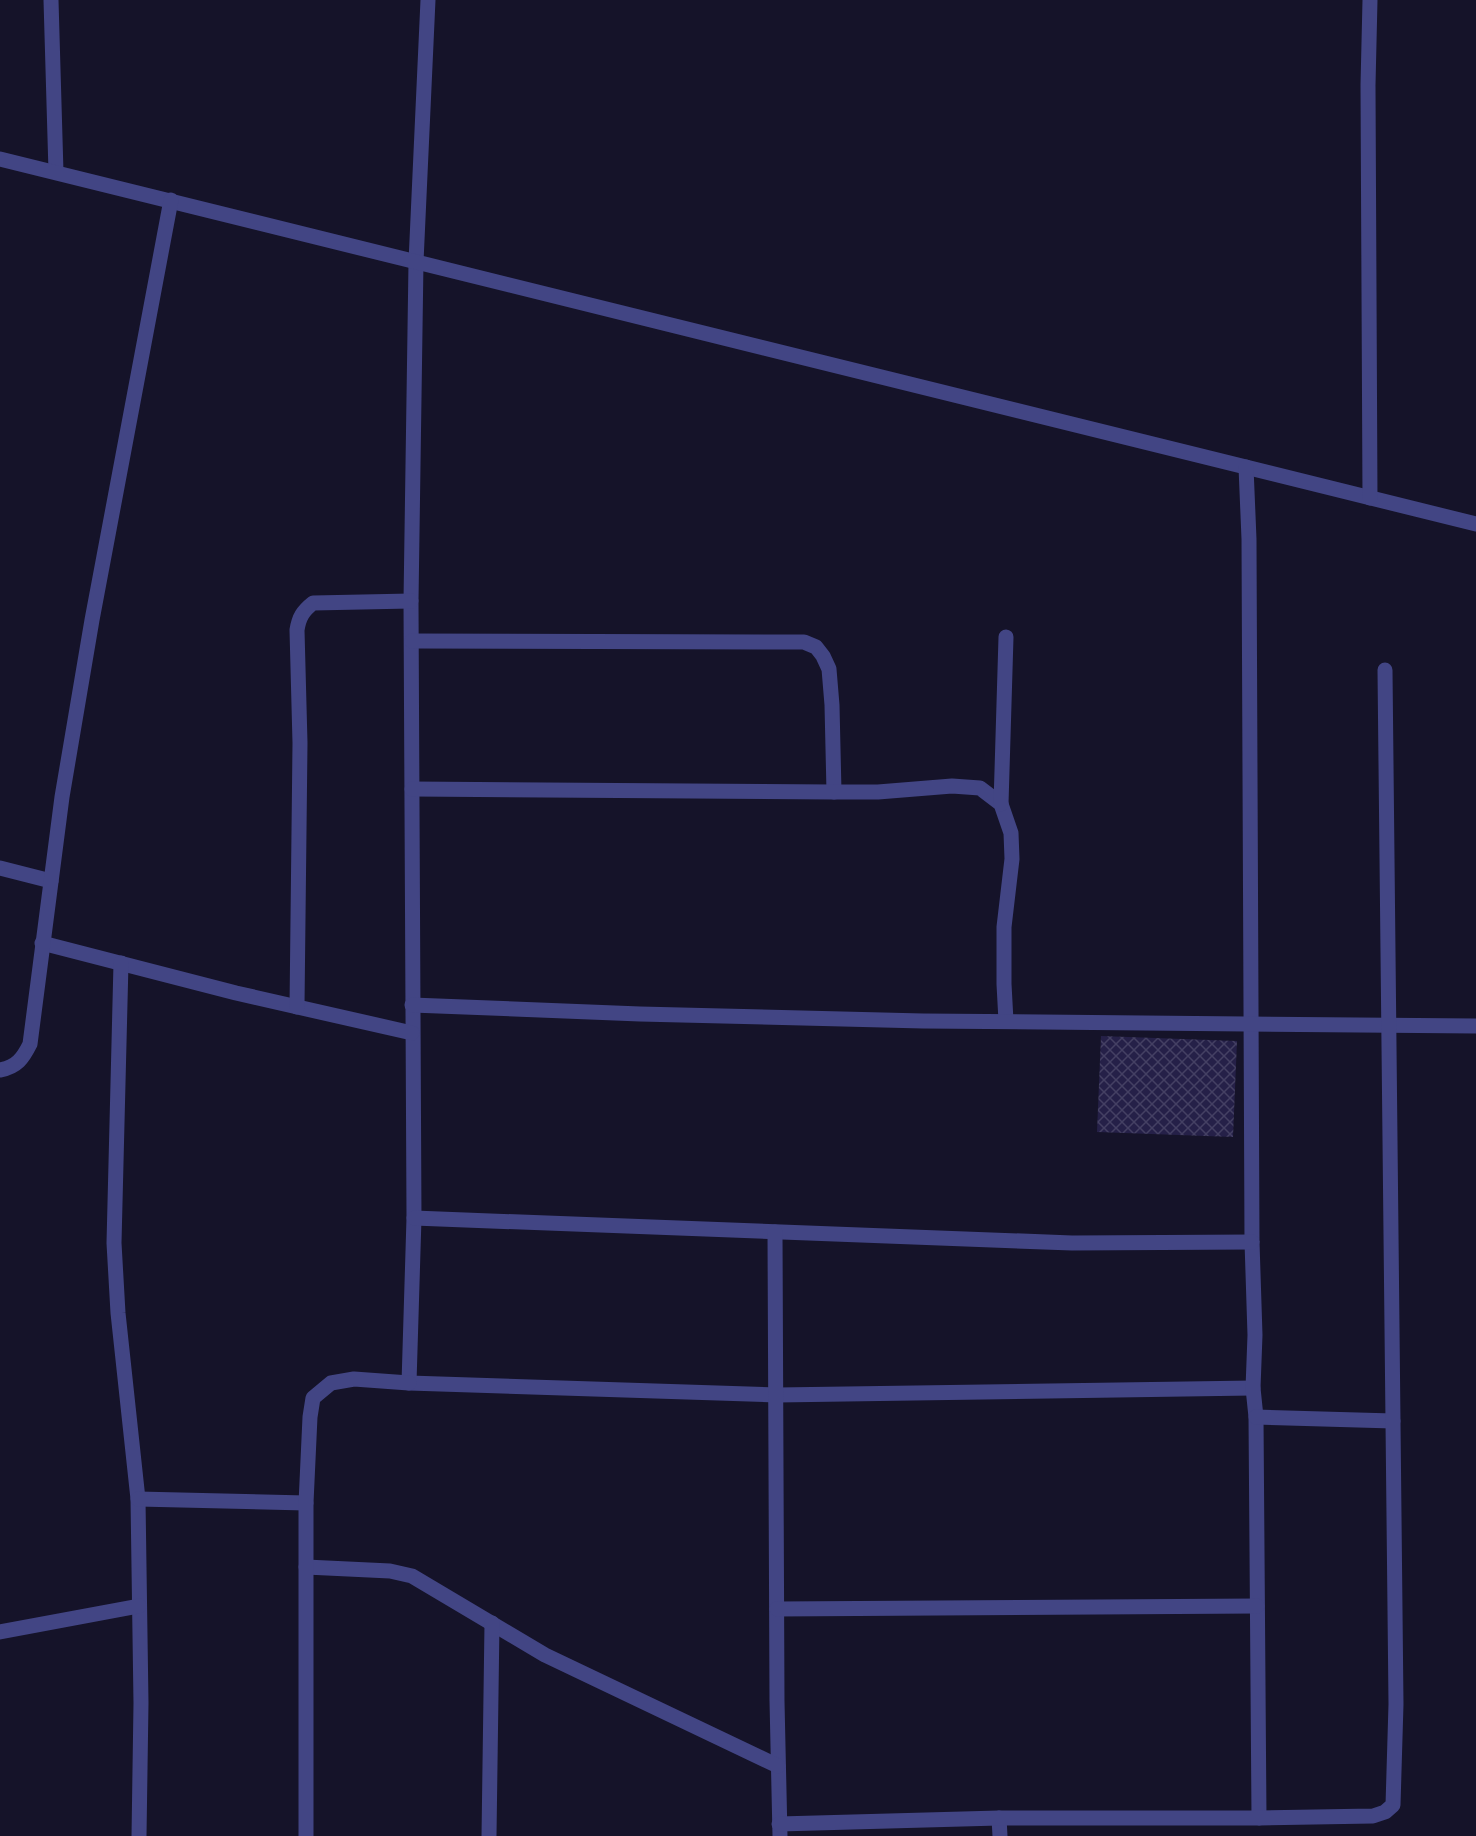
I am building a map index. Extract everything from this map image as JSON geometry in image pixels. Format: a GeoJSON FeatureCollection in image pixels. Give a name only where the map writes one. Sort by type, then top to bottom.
{"type":"FeatureCollection","features":[{"type":"Feature","properties":{"kind":"street"},"geometry":{"type":"LineString","coordinates":[[51,0],[56,172]]}},
{"type":"Feature","properties":{"kind":"street"},"geometry":{"type":"LineString","coordinates":[[409,1383],[414,1218],[411,601],[416,262],[428,0]]}},
{"type":"Feature","properties":{"kind":"street"},"geometry":{"type":"LineString","coordinates":[[1370,0],[1368,85],[1370,498]]}},
{"type":"Feature","properties":{"kind":"street"},"geometry":{"type":"LineString","coordinates":[[0,159],[1476,524]]}},
{"type":"Feature","properties":{"kind":"street"},"geometry":{"type":"LineString","coordinates":[[0,1070],[8,1069],[22,1060],[30,1044],[62,797],[92,620],[171,200]]}},
{"type":"Feature","properties":{"kind":"street"},"geometry":{"type":"LineString","coordinates":[[1246,467],[1249,551],[1252,1242],[1255,1335],[1253,1388],[1256,1417],[1259,1818]]}},
{"type":"Feature","properties":{"kind":"street"},"geometry":{"type":"LineString","coordinates":[[297,1007],[300,742],[297,630],[299,618],[304,610],[313,603],[411,601]]}},
{"type":"Feature","properties":{"kind":"street"},"geometry":{"type":"LineString","coordinates":[[1006,637],[1001,804],[1011,833],[1012,860],[1004,927],[1006,1021]]}},
{"type":"Feature","properties":{"kind":"street"},"geometry":{"type":"LineString","coordinates":[[412,641],[804,642],[816,647],[829,669],[834,792]]}},
{"type":"Feature","properties":{"kind":"street"},"geometry":{"type":"LineString","coordinates":[[775,1232],[779,1830],[999,1818],[1373,1816],[1385,1812],[1393,1805],[1396,1704],[1385,670]]}},
{"type":"Feature","properties":{"kind":"street"},"geometry":{"type":"LineString","coordinates":[[412,789],[878,792],[952,786],[980,788],[1001,804]]}},
{"type":"Feature","properties":{"kind":"street"},"geometry":{"type":"LineString","coordinates":[[0,868],[51,881]]}},
{"type":"Feature","properties":{"kind":"street"},"geometry":{"type":"LineString","coordinates":[[42,943],[297,1007],[412,1033]]}},
{"type":"Feature","properties":{"kind":"street"},"geometry":{"type":"LineString","coordinates":[[121,963],[114,1244],[118,1313],[138,1499],[141,1703],[139,1836]]}},
{"type":"Feature","properties":{"kind":"street"},"geometry":{"type":"LineString","coordinates":[[412,1005],[640,1014],[923,1021],[1251,1026],[1476,1026]]}},
{"type":"Feature","properties":{"kind":"street"},"geometry":{"type":"LineString","coordinates":[[414,1218],[1071,1243],[1252,1242]]}},
{"type":"Feature","properties":{"kind":"street"},"geometry":{"type":"LineString","coordinates":[[306,1836],[306,1503],[310,1417],[313,1398],[331,1383],[354,1379],[409,1383],[777,1395],[1253,1388]]}},
{"type":"Feature","properties":{"kind":"street"},"geometry":{"type":"LineString","coordinates":[[1256,1417],[1393,1421]]}},
{"type":"Feature","properties":{"kind":"street"},"geometry":{"type":"LineString","coordinates":[[138,1499],[306,1503]]}},
{"type":"Feature","properties":{"kind":"street"},"geometry":{"type":"LineString","coordinates":[[306,1567],[402,1573],[412,1576],[545,1655],[778,1766]]}},
{"type":"Feature","properties":{"kind":"street"},"geometry":{"type":"LineString","coordinates":[[0,1632],[139,1606]]}},
{"type":"Feature","properties":{"kind":"street"},"geometry":{"type":"LineString","coordinates":[[777,1609],[1257,1606]]}},
{"type":"Feature","properties":{"kind":"street"},"geometry":{"type":"LineString","coordinates":[[489,1836],[492,1623]]}},
{"type":"Feature","properties":{"kind":"street"},"geometry":{"type":"LineString","coordinates":[[999,1818],[1000,1836]]}},
{"type":"Feature","properties":{"kind":"building"},"geometry":{"type":"Polygon","coordinates":[[[1101,1036],[1237,1041],[1233,1137],[1097,1132],[1101,1036]]]}}]}
